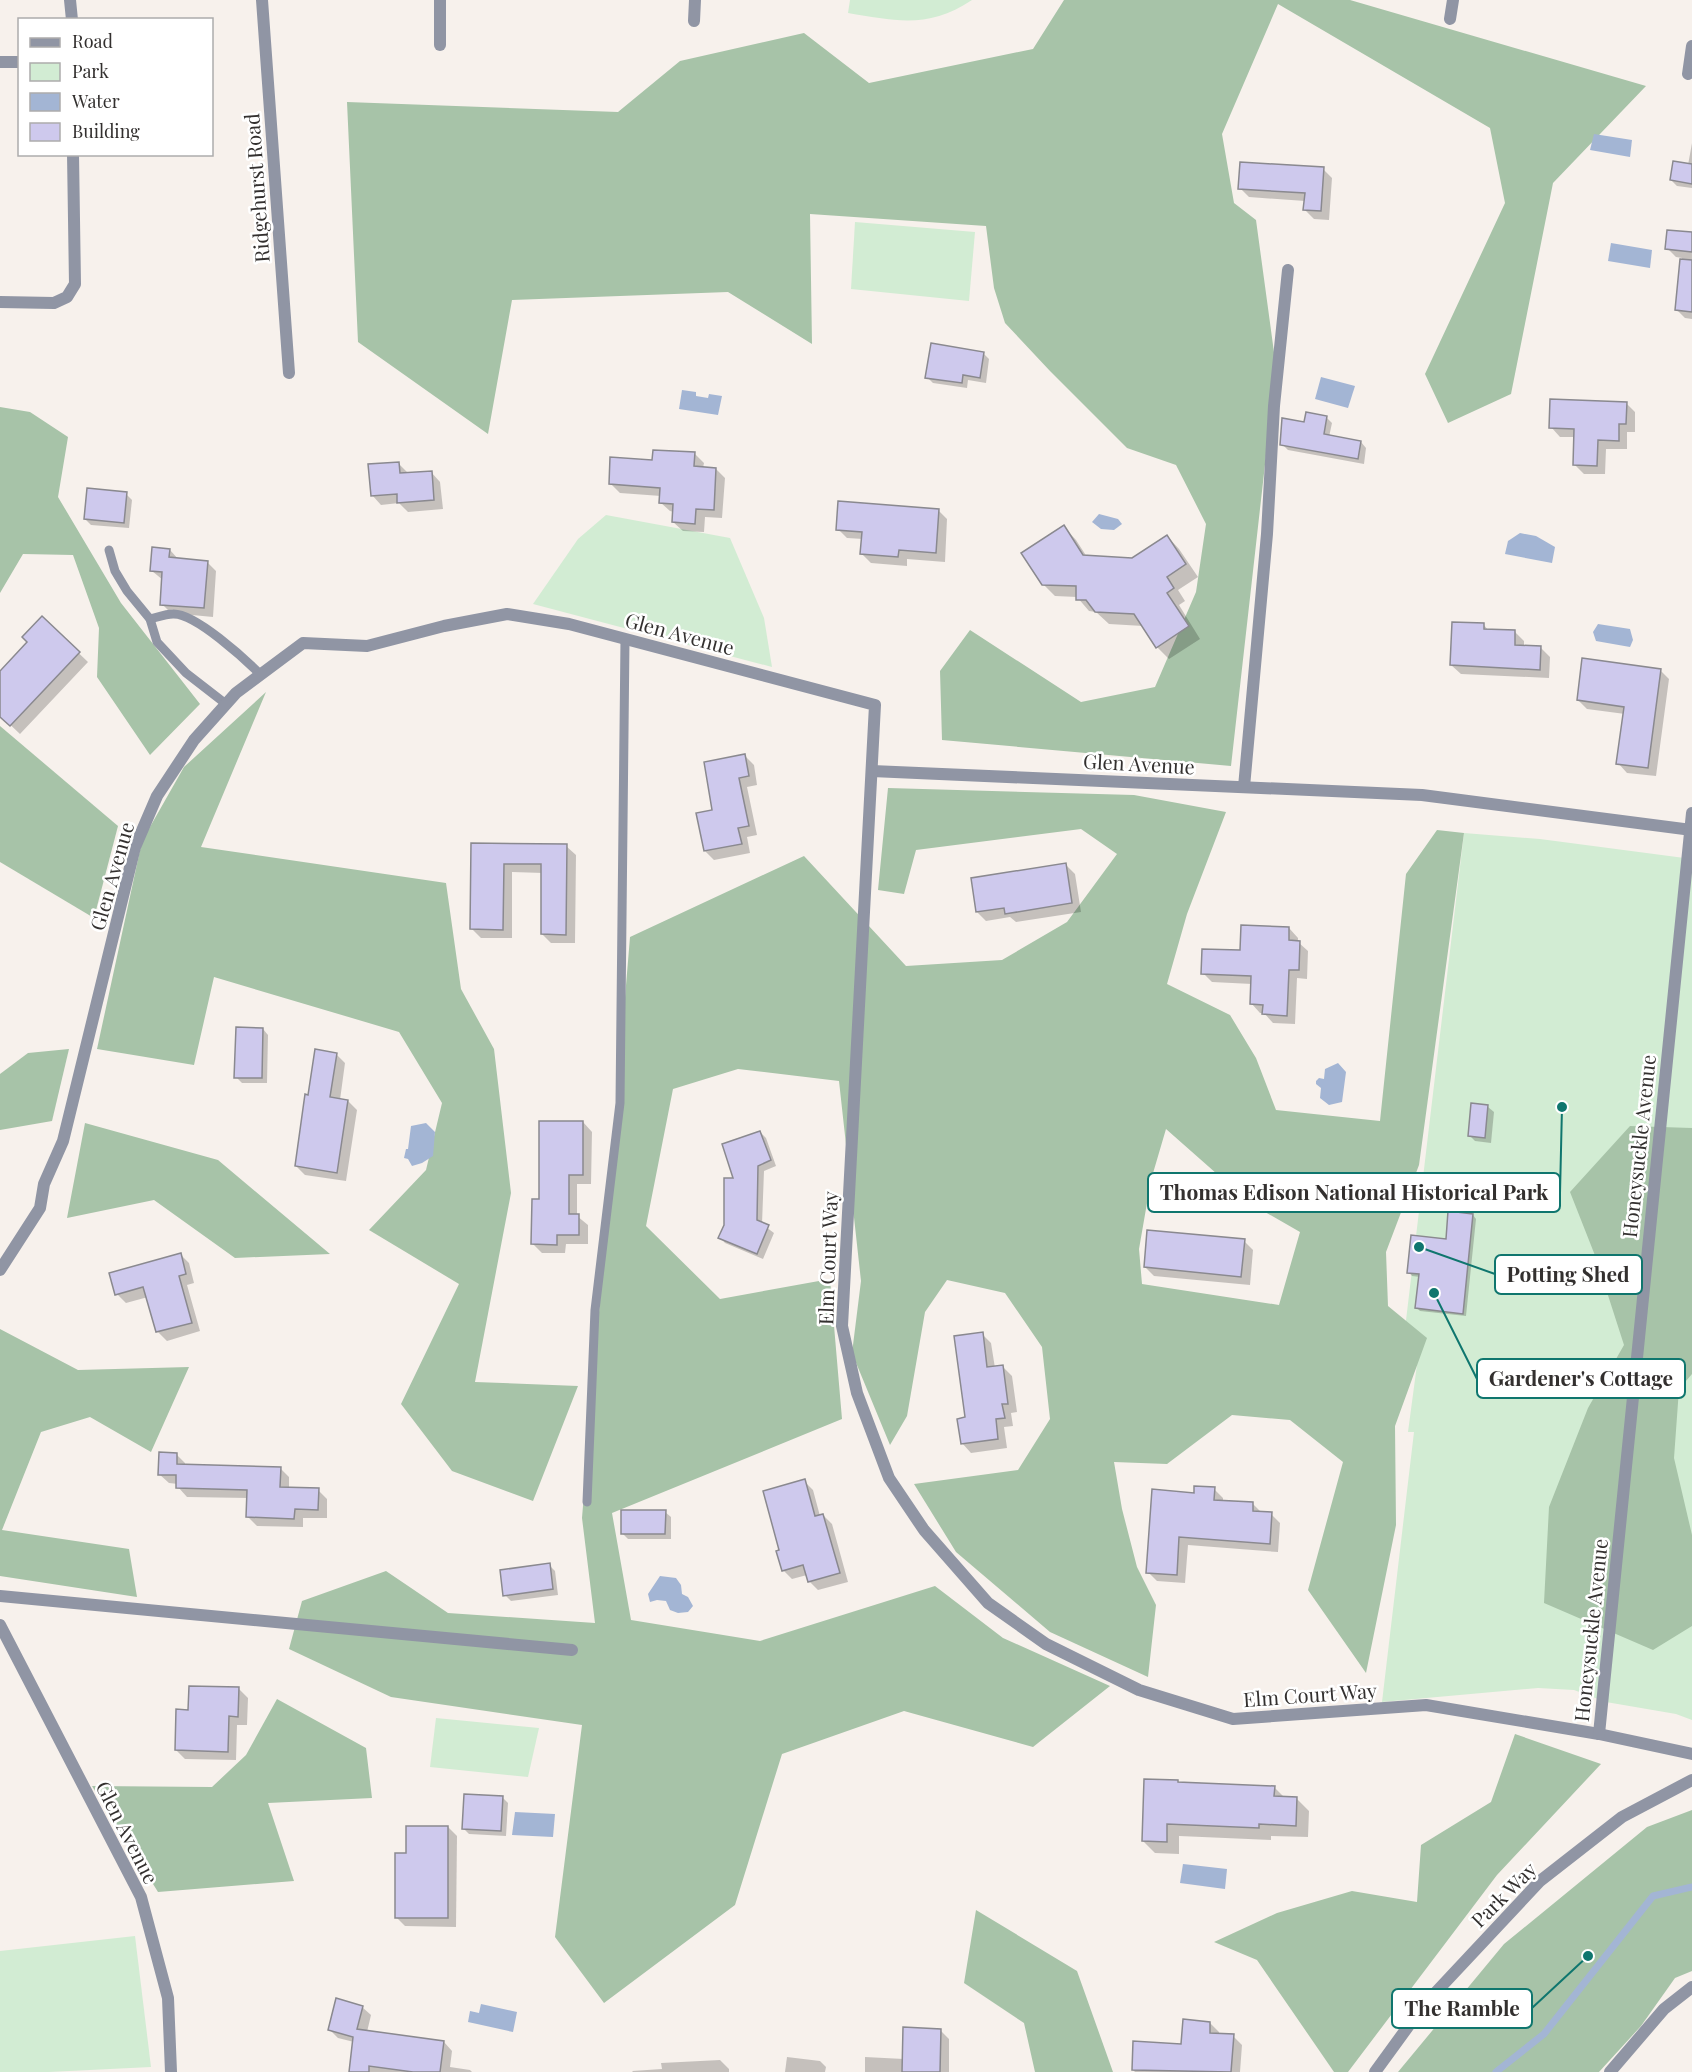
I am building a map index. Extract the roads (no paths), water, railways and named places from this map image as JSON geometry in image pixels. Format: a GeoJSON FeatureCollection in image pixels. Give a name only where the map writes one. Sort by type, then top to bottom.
{"type":"FeatureCollection","features":[{"type":"Feature","properties":{"kind":"street"},"geometry":{"type":"LineString","coordinates":[[70,0],[72,18]]}},
{"type":"Feature","properties":{"kind":"street","name":"Ridgehurst Road"},"geometry":{"type":"LineString","coordinates":[[262,0],[289,373]]}},
{"type":"Feature","properties":{"kind":"street"},"geometry":{"type":"LineString","coordinates":[[440,0],[440,45]]}},
{"type":"Feature","properties":{"kind":"street"},"geometry":{"type":"LineString","coordinates":[[694,21],[695,0]]}},
{"type":"Feature","properties":{"kind":"street"},"geometry":{"type":"LineString","coordinates":[[1450,19],[1453,0]]}},
{"type":"Feature","properties":{"kind":"street"},"geometry":{"type":"LineString","coordinates":[[1688,74],[1692,46]]}},
{"type":"Feature","properties":{"kind":"street"},"geometry":{"type":"LineString","coordinates":[[0,62],[18,62]]}},
{"type":"Feature","properties":{"kind":"street"},"geometry":{"type":"LineString","coordinates":[[0,302],[54,303],[67,297],[75,284],[73,156]]}},
{"type":"Feature","properties":{"kind":"street"},"geometry":{"type":"LineString","coordinates":[[1244,788],[1267,534],[1274,406],[1288,270]]}},
{"type":"Feature","properties":{"kind":"street","name":"Glen Avenue"},"geometry":{"type":"LineString","coordinates":[[0,1270],[40,1208],[44,1184],[63,1141],[135,846],[160,790],[194,740],[236,693],[303,643],[367,646],[444,626],[507,614],[568,624],[875,705],[872,771],[1422,795],[1691,829]]}},
{"type":"Feature","properties":{"kind":"street","name":"Elm Court Way"},"geometry":{"type":"LineString","coordinates":[[872,771],[842,1326],[857,1393],[889,1478],[924,1530],[988,1603],[1046,1644],[1138,1690],[1212,1713],[1233,1719],[1426,1705],[1599,1734],[1692,1754]]}},
{"type":"Feature","properties":{"kind":"street","name":"Honeysuckle Avenue"},"geometry":{"type":"LineString","coordinates":[[1599,1734],[1692,813]]}},
{"type":"Feature","properties":{"kind":"street"},"geometry":{"type":"LineString","coordinates":[[0,1596],[572,1650]]}},
{"type":"Feature","properties":{"kind":"street","name":"Glen Avenue"},"geometry":{"type":"LineString","coordinates":[[0,1625],[141,1897],[168,1998],[171,2072]]}},
{"type":"Feature","properties":{"kind":"street","name":"Park Way"},"geometry":{"type":"LineString","coordinates":[[1375,2072],[1423,2006],[1540,1881],[1622,1817],[1692,1780]]}},
{"type":"Feature","properties":{"kind":"street"},"geometry":{"type":"LineString","coordinates":[[1610,2072],[1664,2009],[1692,1987]]}},
{"type":"Feature","properties":{"kind":"lane"},"geometry":{"type":"LineString","coordinates":[[108,549],[127,591],[150,619],[157,642],[186,674],[226,704]]}},
{"type":"Feature","properties":{"kind":"lane"},"geometry":{"type":"LineString","coordinates":[[150,619],[175,614],[186,617],[238,653],[261,675]]}},
{"type":"Feature","properties":{"kind":"lane"},"geometry":{"type":"LineString","coordinates":[[587,1502],[595,1310],[620,1103],[625,639]]}},
{"type":"Feature","properties":{"kind":"water"},"geometry":{"type":"Polygon","coordinates":[[[1594,134],[1632,140],[1630,157],[1590,150],[1594,134]]]}},
{"type":"Feature","properties":{"kind":"water"},"geometry":{"type":"Polygon","coordinates":[[[1611,243],[1652,250],[1650,268],[1608,261],[1611,243]]]}},
{"type":"Feature","properties":{"kind":"water"},"geometry":{"type":"Polygon","coordinates":[[[1321,377],[1355,386],[1348,408],[1315,399],[1321,377]]]}},
{"type":"Feature","properties":{"kind":"water"},"geometry":{"type":"Polygon","coordinates":[[[682,390],[696,392],[696,396],[708,398],[709,394],[722,396],[718,415],[679,409],[682,390]]]}},
{"type":"Feature","properties":{"kind":"water"},"geometry":{"type":"Polygon","coordinates":[[[1099,514],[1118,519],[1122,524],[1114,530],[1101,529],[1092,522],[1099,514]]]}},
{"type":"Feature","properties":{"kind":"water"},"geometry":{"type":"Polygon","coordinates":[[[1520,533],[1536,536],[1555,547],[1552,563],[1505,554],[1508,541],[1520,533]]]}},
{"type":"Feature","properties":{"kind":"water"},"geometry":{"type":"Polygon","coordinates":[[[1598,624],[1630,629],[1633,640],[1630,647],[1596,641],[1593,632],[1598,624]]]}},
{"type":"Feature","properties":{"kind":"water"},"geometry":{"type":"Polygon","coordinates":[[[1338,1063],[1346,1072],[1342,1102],[1329,1105],[1320,1098],[1321,1088],[1316,1081],[1319,1078],[1324,1079],[1325,1069],[1338,1063]]]}},
{"type":"Feature","properties":{"kind":"water"},"geometry":{"type":"Polygon","coordinates":[[[426,1123],[435,1132],[433,1156],[412,1166],[408,1159],[404,1158],[406,1149],[408,1149],[411,1126],[426,1123]]]}},
{"type":"Feature","properties":{"kind":"water"},"geometry":{"type":"Polygon","coordinates":[[[660,1576],[676,1578],[681,1585],[682,1594],[688,1597],[693,1606],[688,1612],[678,1613],[670,1610],[666,1601],[650,1602],[648,1594],[660,1576]]]}},
{"type":"Feature","properties":{"kind":"water"},"geometry":{"type":"Polygon","coordinates":[[[515,1812],[555,1814],[553,1837],[512,1835],[515,1812]]]}},
{"type":"Feature","properties":{"kind":"water"},"geometry":{"type":"Polygon","coordinates":[[[1183,1864],[1227,1869],[1225,1889],[1180,1883],[1183,1864]]]}},
{"type":"Feature","properties":{"kind":"water"},"geometry":{"type":"Polygon","coordinates":[[[481,2004],[517,2012],[513,2032],[468,2022],[470,2011],[479,2013],[481,2004]]]}},
{"type":"Feature","properties":{"kind":"waterway"},"geometry":{"type":"LineString","coordinates":[[1496,2072],[1544,2034],[1653,1896],[1692,1887]]}},
{"type":"Feature","properties":{"kind":"place","name":"Thomas Edison National Historical Park"},"geometry":{"type":"Point","coordinates":[1562,1107]}},
{"type":"Feature","properties":{"kind":"place","name":"Potting Shed"},"geometry":{"type":"Point","coordinates":[1419,1247]}},
{"type":"Feature","properties":{"kind":"place","name":"Gardener's Cottage"},"geometry":{"type":"Point","coordinates":[1434,1293]}},
{"type":"Feature","properties":{"kind":"place","name":"The Ramble"},"geometry":{"type":"Point","coordinates":[1588,1956]}}]}
